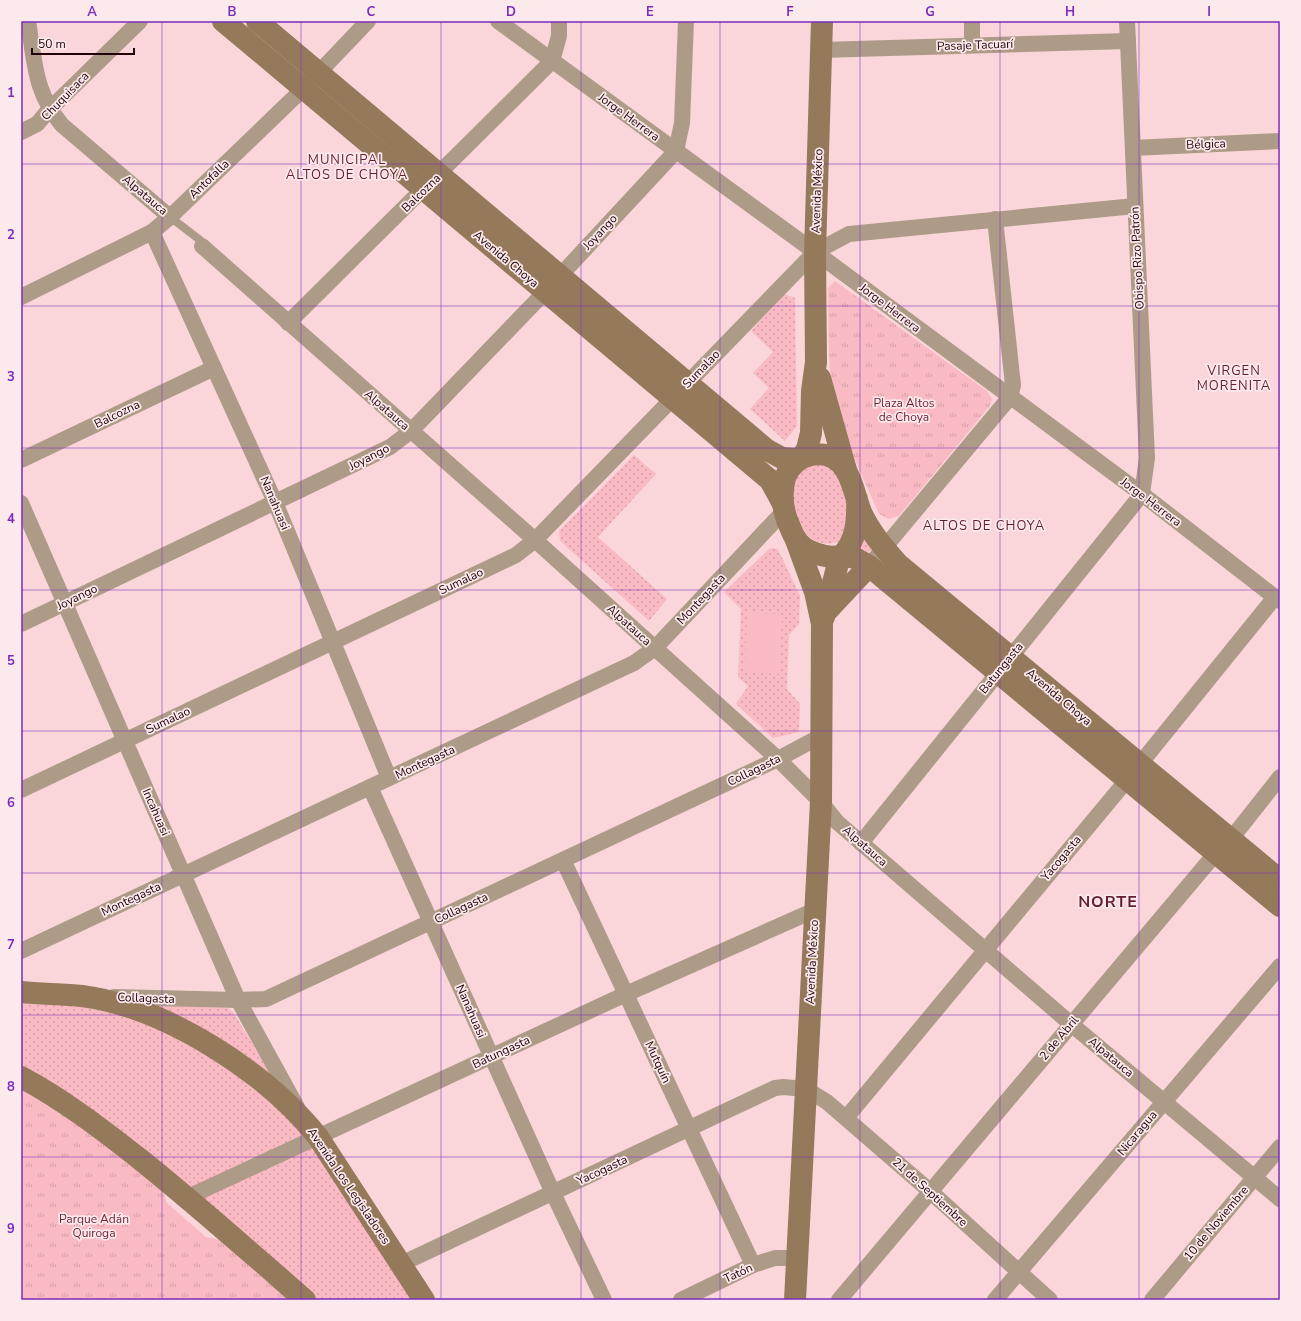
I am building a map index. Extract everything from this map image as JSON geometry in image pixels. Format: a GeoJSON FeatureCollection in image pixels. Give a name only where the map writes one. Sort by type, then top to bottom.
{"type":"FeatureCollection","features":[{"type":"Feature","properties":{"kind":"main road","name":"Avenida Choya"},"geometry":{"type":"LineString","coordinates":[[223,21],[770,480],[783,506]]}},
{"type":"Feature","properties":{"kind":"main road","name":"Avenida Choya"},"geometry":{"type":"LineString","coordinates":[[258,21],[767,450],[782,458],[800,458]]}},
{"type":"Feature","properties":{"kind":"main road","name":"Avenida México"},"geometry":{"type":"LineString","coordinates":[[800,458],[809,442],[811,433],[812,391],[816,362],[815,252],[822,21]]}},
{"type":"Feature","properties":{"kind":"main road","name":"Avenida México"},"geometry":{"type":"LineString","coordinates":[[816,362],[827,408],[846,470]]}},
{"type":"Feature","properties":{"kind":"main road"},"geometry":{"type":"LineString","coordinates":[[811,454],[827,456],[838,461],[846,470],[857,499],[855,530],[850,544],[841,556],[828,556],[811,551],[796,540],[783,506],[787,474],[790,467],[800,458],[811,454]]}},
{"type":"Feature","properties":{"kind":"main road","name":"Avenida Choya"},"geometry":{"type":"LineString","coordinates":[[857,499],[866,521],[884,548],[898,564],[1004,664],[1223,846],[1280,906]]}},
{"type":"Feature","properties":{"kind":"main road","name":"Avenida México"},"geometry":{"type":"LineString","coordinates":[[796,540],[823,619]]}},
{"type":"Feature","properties":{"kind":"main road","name":"Avenida Choya"},"geometry":{"type":"LineString","coordinates":[[841,556],[855,558],[868,566],[1004,664]]}},
{"type":"Feature","properties":{"kind":"main road","name":"Avenida México"},"geometry":{"type":"LineString","coordinates":[[795,1300],[821,802],[823,619],[841,556]]}},
{"type":"Feature","properties":{"kind":"main road"},"geometry":{"type":"LineString","coordinates":[[823,619],[868,566]]}},
{"type":"Feature","properties":{"kind":"main road","name":"Avenida Choya"},"geometry":{"type":"LineString","coordinates":[[1223,846],[1280,880]]}},
{"type":"Feature","properties":{"kind":"main road","name":"Avenida Los Legisladores"},"geometry":{"type":"LineString","coordinates":[[21,992],[83,996],[130,1008],[163,1021],[194,1036],[229,1057],[302,1116],[318,1136],[424,1300]]}},
{"type":"Feature","properties":{"kind":"main road"},"geometry":{"type":"LineString","coordinates":[[21,1077],[46,1090],[99,1127],[188,1197],[305,1300]]}},
{"type":"Feature","properties":{"kind":"street","name":"Alpatauca"},"geometry":{"type":"LineString","coordinates":[[28,21],[39,89],[49,110],[62,125],[170,217]]}},
{"type":"Feature","properties":{"kind":"street","name":"Chuquisaca"},"geometry":{"type":"LineString","coordinates":[[21,132],[37,124],[49,110],[140,21]]}},
{"type":"Feature","properties":{"kind":"street","name":"Antofalla"},"geometry":{"type":"LineString","coordinates":[[21,296],[152,232],[170,217],[303,89],[368,21]]}},
{"type":"Feature","properties":{"kind":"street","name":"Jorge Herrera"},"geometry":{"type":"LineString","coordinates":[[498,21],[815,252],[1142,494],[1278,599]]}},
{"type":"Feature","properties":{"kind":"street"},"geometry":{"type":"LineString","coordinates":[[552,61],[559,36],[559,21]]}},
{"type":"Feature","properties":{"kind":"street"},"geometry":{"type":"LineString","coordinates":[[676,151],[682,124],[686,21]]}},
{"type":"Feature","properties":{"kind":"street"},"geometry":{"type":"LineString","coordinates":[[972,21],[972,45]]}},
{"type":"Feature","properties":{"kind":"street","name":"Obispo Rizo Patrón"},"geometry":{"type":"LineString","coordinates":[[1127,21],[1147,458],[1142,494]]}},
{"type":"Feature","properties":{"kind":"street","name":"Pasaje Tacuarí"},"geometry":{"type":"LineString","coordinates":[[821,50],[1128,41]]}},
{"type":"Feature","properties":{"kind":"street","name":"Balcozna"},"geometry":{"type":"LineString","coordinates":[[288,323],[440,174],[552,61]]}},
{"type":"Feature","properties":{"kind":"street","name":"Bélgica"},"geometry":{"type":"LineString","coordinates":[[1133,148],[1280,141]]}},
{"type":"Feature","properties":{"kind":"street","name":"Joyango"},"geometry":{"type":"LineString","coordinates":[[21,624],[390,447],[411,431],[545,292],[676,151]]}},
{"type":"Feature","properties":{"kind":"street","name":"Sumalao"},"geometry":{"type":"LineString","coordinates":[[21,790],[516,555],[536,540],[687,382],[815,252],[849,234],[1135,206]]}},
{"type":"Feature","properties":{"kind":"street"},"geometry":{"type":"LineString","coordinates":[[868,566],[1010,397],[1012,384],[995,219]]}},
{"type":"Feature","properties":{"kind":"street","name":"Nanahuasi"},"geometry":{"type":"LineString","coordinates":[[152,232],[275,502],[389,778]]}},
{"type":"Feature","properties":{"kind":"street","name":"Alpatauca"},"geometry":{"type":"LineString","coordinates":[[202,246],[536,540],[778,759],[821,802],[837,822],[860,843],[1070,1024],[1280,1199]]}},
{"type":"Feature","properties":{"kind":"street","name":"Balcozna"},"geometry":{"type":"LineString","coordinates":[[21,460],[214,368]]}},
{"type":"Feature","properties":{"kind":"street","name":"Batungasta"},"geometry":{"type":"LineString","coordinates":[[860,843],[1142,494]]}},
{"type":"Feature","properties":{"kind":"street","name":"Incahuasi"},"geometry":{"type":"LineString","coordinates":[[21,502],[238,1000],[302,1116]]}},
{"type":"Feature","properties":{"kind":"street","name":"Montegasta"},"geometry":{"type":"LineString","coordinates":[[21,951],[634,664],[655,648],[783,506]]}},
{"type":"Feature","properties":{"kind":"street","name":"Yacogasta"},"geometry":{"type":"LineString","coordinates":[[846,1118],[984,950],[1278,599]]}},
{"type":"Feature","properties":{"kind":"street","name":"Collagasta"},"geometry":{"type":"LineString","coordinates":[[83,996],[238,1000],[266,999],[778,759],[821,736]]}},
{"type":"Feature","properties":{"kind":"street","name":"2 de Abril"},"geometry":{"type":"LineString","coordinates":[[839,1300],[931,1192],[1070,1024],[1223,846],[1280,777]]}},
{"type":"Feature","properties":{"kind":"street","name":"Nanahuasi"},"geometry":{"type":"LineString","coordinates":[[370,787],[553,1192],[604,1300]]}},
{"type":"Feature","properties":{"kind":"street","name":"Mutquín"},"geometry":{"type":"LineString","coordinates":[[563,860],[753,1265]]}},
{"type":"Feature","properties":{"kind":"street","name":"Batungasta"},"geometry":{"type":"LineString","coordinates":[[188,1197],[626,994],[815,910]]}},
{"type":"Feature","properties":{"kind":"street","name":"Nicaragua"},"geometry":{"type":"LineString","coordinates":[[995,1300],[1280,966]]}},
{"type":"Feature","properties":{"kind":"street","name":"Yacogasta"},"geometry":{"type":"LineString","coordinates":[[401,1264],[775,1088],[783,1087],[806,1089]]}},
{"type":"Feature","properties":{"kind":"street","name":"21 de Septiembre"},"geometry":{"type":"LineString","coordinates":[[806,1089],[826,1102],[846,1118],[931,1192],[1050,1300]]}},
{"type":"Feature","properties":{"kind":"street","name":"10 de Noviembre"},"geometry":{"type":"LineString","coordinates":[[1152,1300],[1280,1147]]}},
{"type":"Feature","properties":{"kind":"street","name":"Tatón"},"geometry":{"type":"LineString","coordinates":[[681,1300],[753,1265],[775,1258],[797,1258]]}},
{"type":"Feature","properties":{"kind":"lane","name":"Alpatauca"},"geometry":{"type":"LineString","coordinates":[[170,217],[200,240],[202,246]]}},
{"type":"Feature","properties":{"kind":"green space","name":"Plaza Altos de Choya"},"geometry":{"type":"Polygon","coordinates":[[[835,281],[987,391],[992,399],[989,407],[899,516],[889,519],[879,514],[842,428],[834,398],[829,357],[828,288],[835,281]]]}},
{"type":"Feature","properties":{"kind":"green space"},"geometry":{"type":"Polygon","coordinates":[[[784,294],[795,298],[797,426],[785,441],[750,409],[769,388],[753,373],[773,352],[751,331],[784,294]]]}},
{"type":"Feature","properties":{"kind":"green space"},"geometry":{"type":"Polygon","coordinates":[[[634,455],[656,474],[598,537],[667,599],[649,621],[560,541],[559,531],[634,455]]]}},
{"type":"Feature","properties":{"kind":"green space"},"geometry":{"type":"Polygon","coordinates":[[[811,461],[834,469],[853,508],[841,541],[828,544],[817,542],[812,539],[803,530],[794,517],[791,509],[792,481],[811,461]]]}},
{"type":"Feature","properties":{"kind":"green space"},"geometry":{"type":"Polygon","coordinates":[[[863,530],[874,546],[865,556],[856,547],[863,530]]]}},
{"type":"Feature","properties":{"kind":"green space"},"geometry":{"type":"Polygon","coordinates":[[[770,548],[778,549],[800,596],[799,624],[789,635],[787,689],[800,704],[799,732],[773,738],[736,704],[748,686],[738,677],[741,609],[724,592],[770,548]]]}},
{"type":"Feature","properties":{"kind":"green space"},"geometry":{"type":"Polygon","coordinates":[[[747,613],[782,614],[780,674],[745,673],[747,613]]]}},
{"type":"Feature","properties":{"kind":"green space"},"geometry":{"type":"Polygon","coordinates":[[[21,1000],[80,1006],[129,1017],[159,1027],[222,1062],[292,1121],[318,1151],[415,1300],[317,1300],[216,1211],[21,1069],[21,1000]]]}},
{"type":"Feature","properties":{"kind":"green space"},"geometry":{"type":"Polygon","coordinates":[[[147,1005],[228,1008],[233,1012],[278,1085],[147,1005]]]}},
{"type":"Feature","properties":{"kind":"green space","name":"Parque Adán Quiroga"},"geometry":{"type":"Polygon","coordinates":[[[21,1088],[66,1114],[161,1186],[167,1203],[206,1237],[221,1240],[290,1300],[21,1300],[21,1088]]]}},
{"type":"Feature","properties":{"kind":"district","name":"MUNICIPAL ALTOS DE CHOYA"},"geometry":{"type":"Point","coordinates":[347,166]}},
{"type":"Feature","properties":{"kind":"district","name":"VIRGEN MORENITA"},"geometry":{"type":"Point","coordinates":[1234,378]}},
{"type":"Feature","properties":{"kind":"district","name":"ALTOS DE CHOYA"},"geometry":{"type":"Point","coordinates":[984,525]}},
{"type":"Feature","properties":{"kind":"district","name":"NORTE"},"geometry":{"type":"Point","coordinates":[1108,901]}}]}
